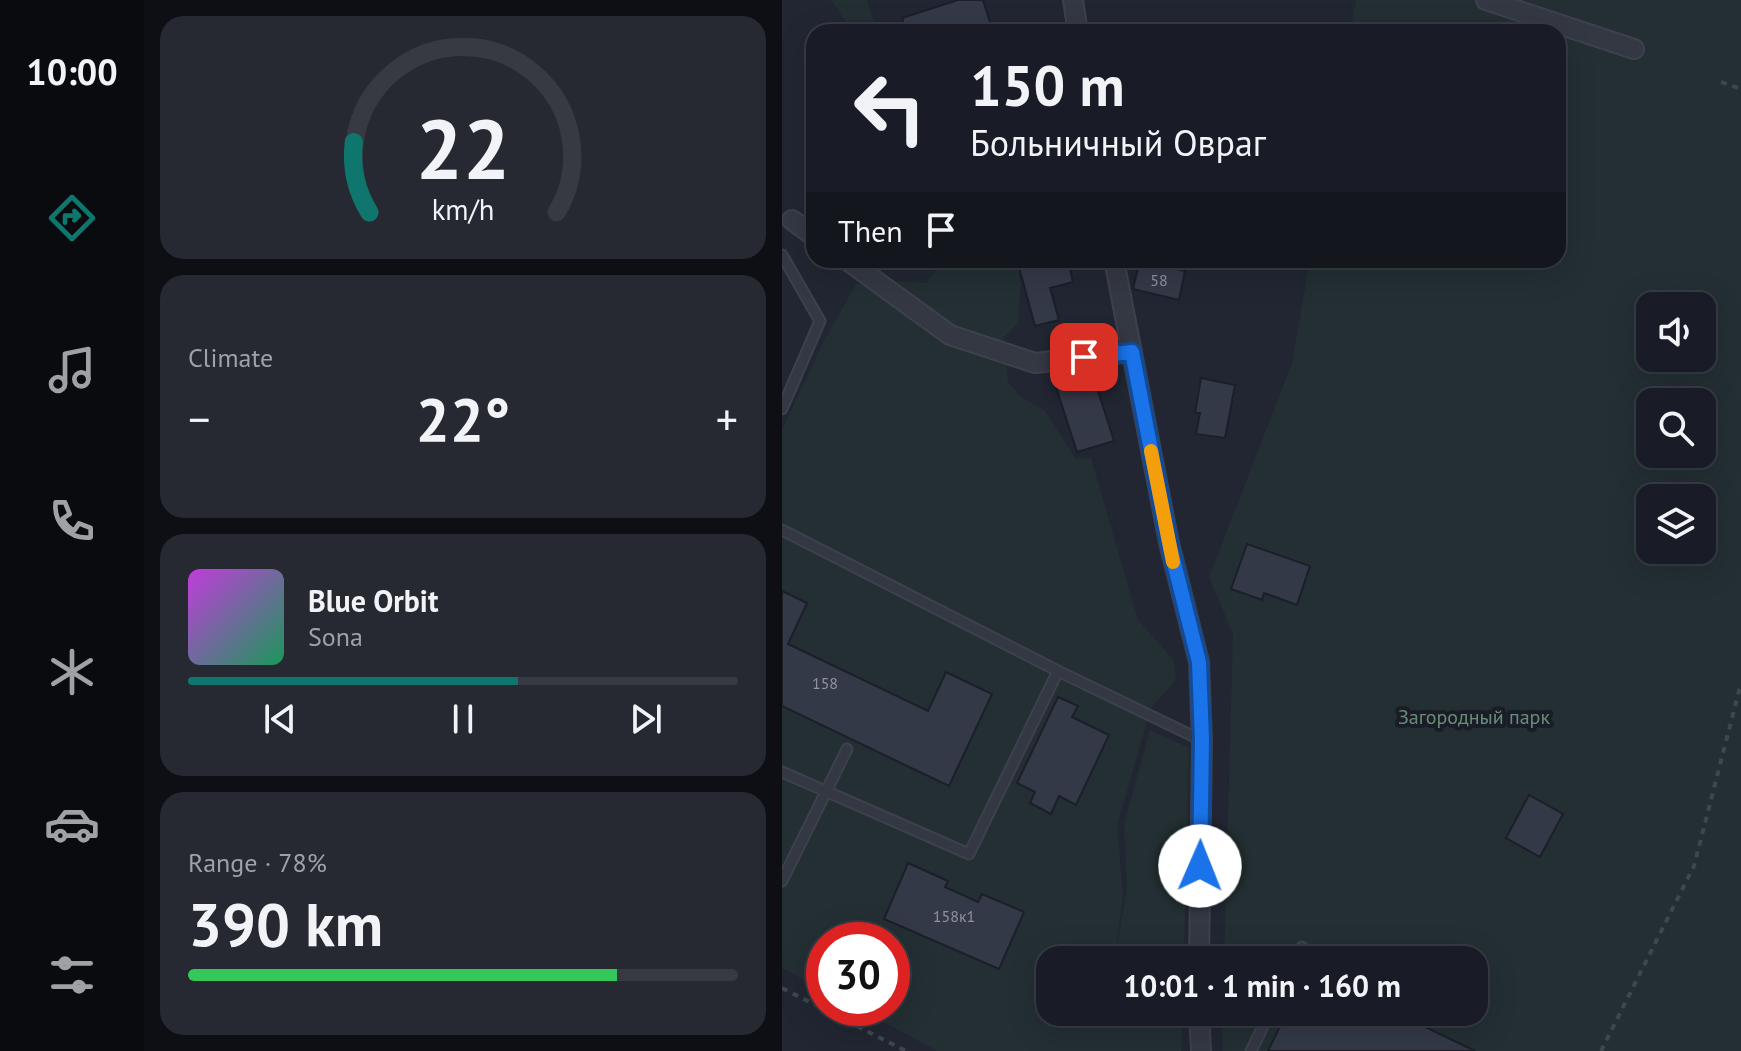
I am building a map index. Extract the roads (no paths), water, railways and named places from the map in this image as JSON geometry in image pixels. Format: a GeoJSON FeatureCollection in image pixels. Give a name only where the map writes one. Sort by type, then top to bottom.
{"type":"FeatureCollection","features":[{"type":"Feature","properties":{"kind":"street"},"geometry":{"type":"LineString","coordinates":[[1073,0],[1077,24]]}},
{"type":"Feature","properties":{"kind":"street"},"geometry":{"type":"LineString","coordinates":[[1486,0],[1558,24]]}},
{"type":"Feature","properties":{"kind":"street"},"geometry":{"type":"LineString","coordinates":[[1566,26],[1634,49]]}},
{"type":"Feature","properties":{"kind":"street"},"geometry":{"type":"LineString","coordinates":[[792,220],[806,230]]}},
{"type":"Feature","properties":{"kind":"street"},"geometry":{"type":"LineString","coordinates":[[858,268],[950,335],[1035,363],[1132,352]]}},
{"type":"Feature","properties":{"kind":"street"},"geometry":{"type":"LineString","coordinates":[[1116,268],[1169,543],[1199,662],[1202,740],[1199,946]]}},
{"type":"Feature","properties":{"kind":"street"},"geometry":{"type":"LineString","coordinates":[[1200,1026],[1201,1051]]}},
{"type":"Feature","properties":{"kind":"lane"},"geometry":{"type":"LineString","coordinates":[[782,255],[820,321],[782,409]]}},
{"type":"Feature","properties":{"kind":"lane"},"geometry":{"type":"LineString","coordinates":[[782,530],[1058,671],[1202,740]]}},
{"type":"Feature","properties":{"kind":"lane"},"geometry":{"type":"LineString","coordinates":[[782,772],[969,854],[1058,671]]}},
{"type":"Feature","properties":{"kind":"lane"},"geometry":{"type":"LineString","coordinates":[[782,881],[847,749]]}},
{"type":"Feature","properties":{"kind":"lane"},"geometry":{"type":"LineString","coordinates":[[1251,1051],[1263,1026]]}},
{"type":"Feature","properties":{"kind":"park label","name":"Загородный парк"},"geometry":{"type":"Point","coordinates":[1474,717]}}]}
